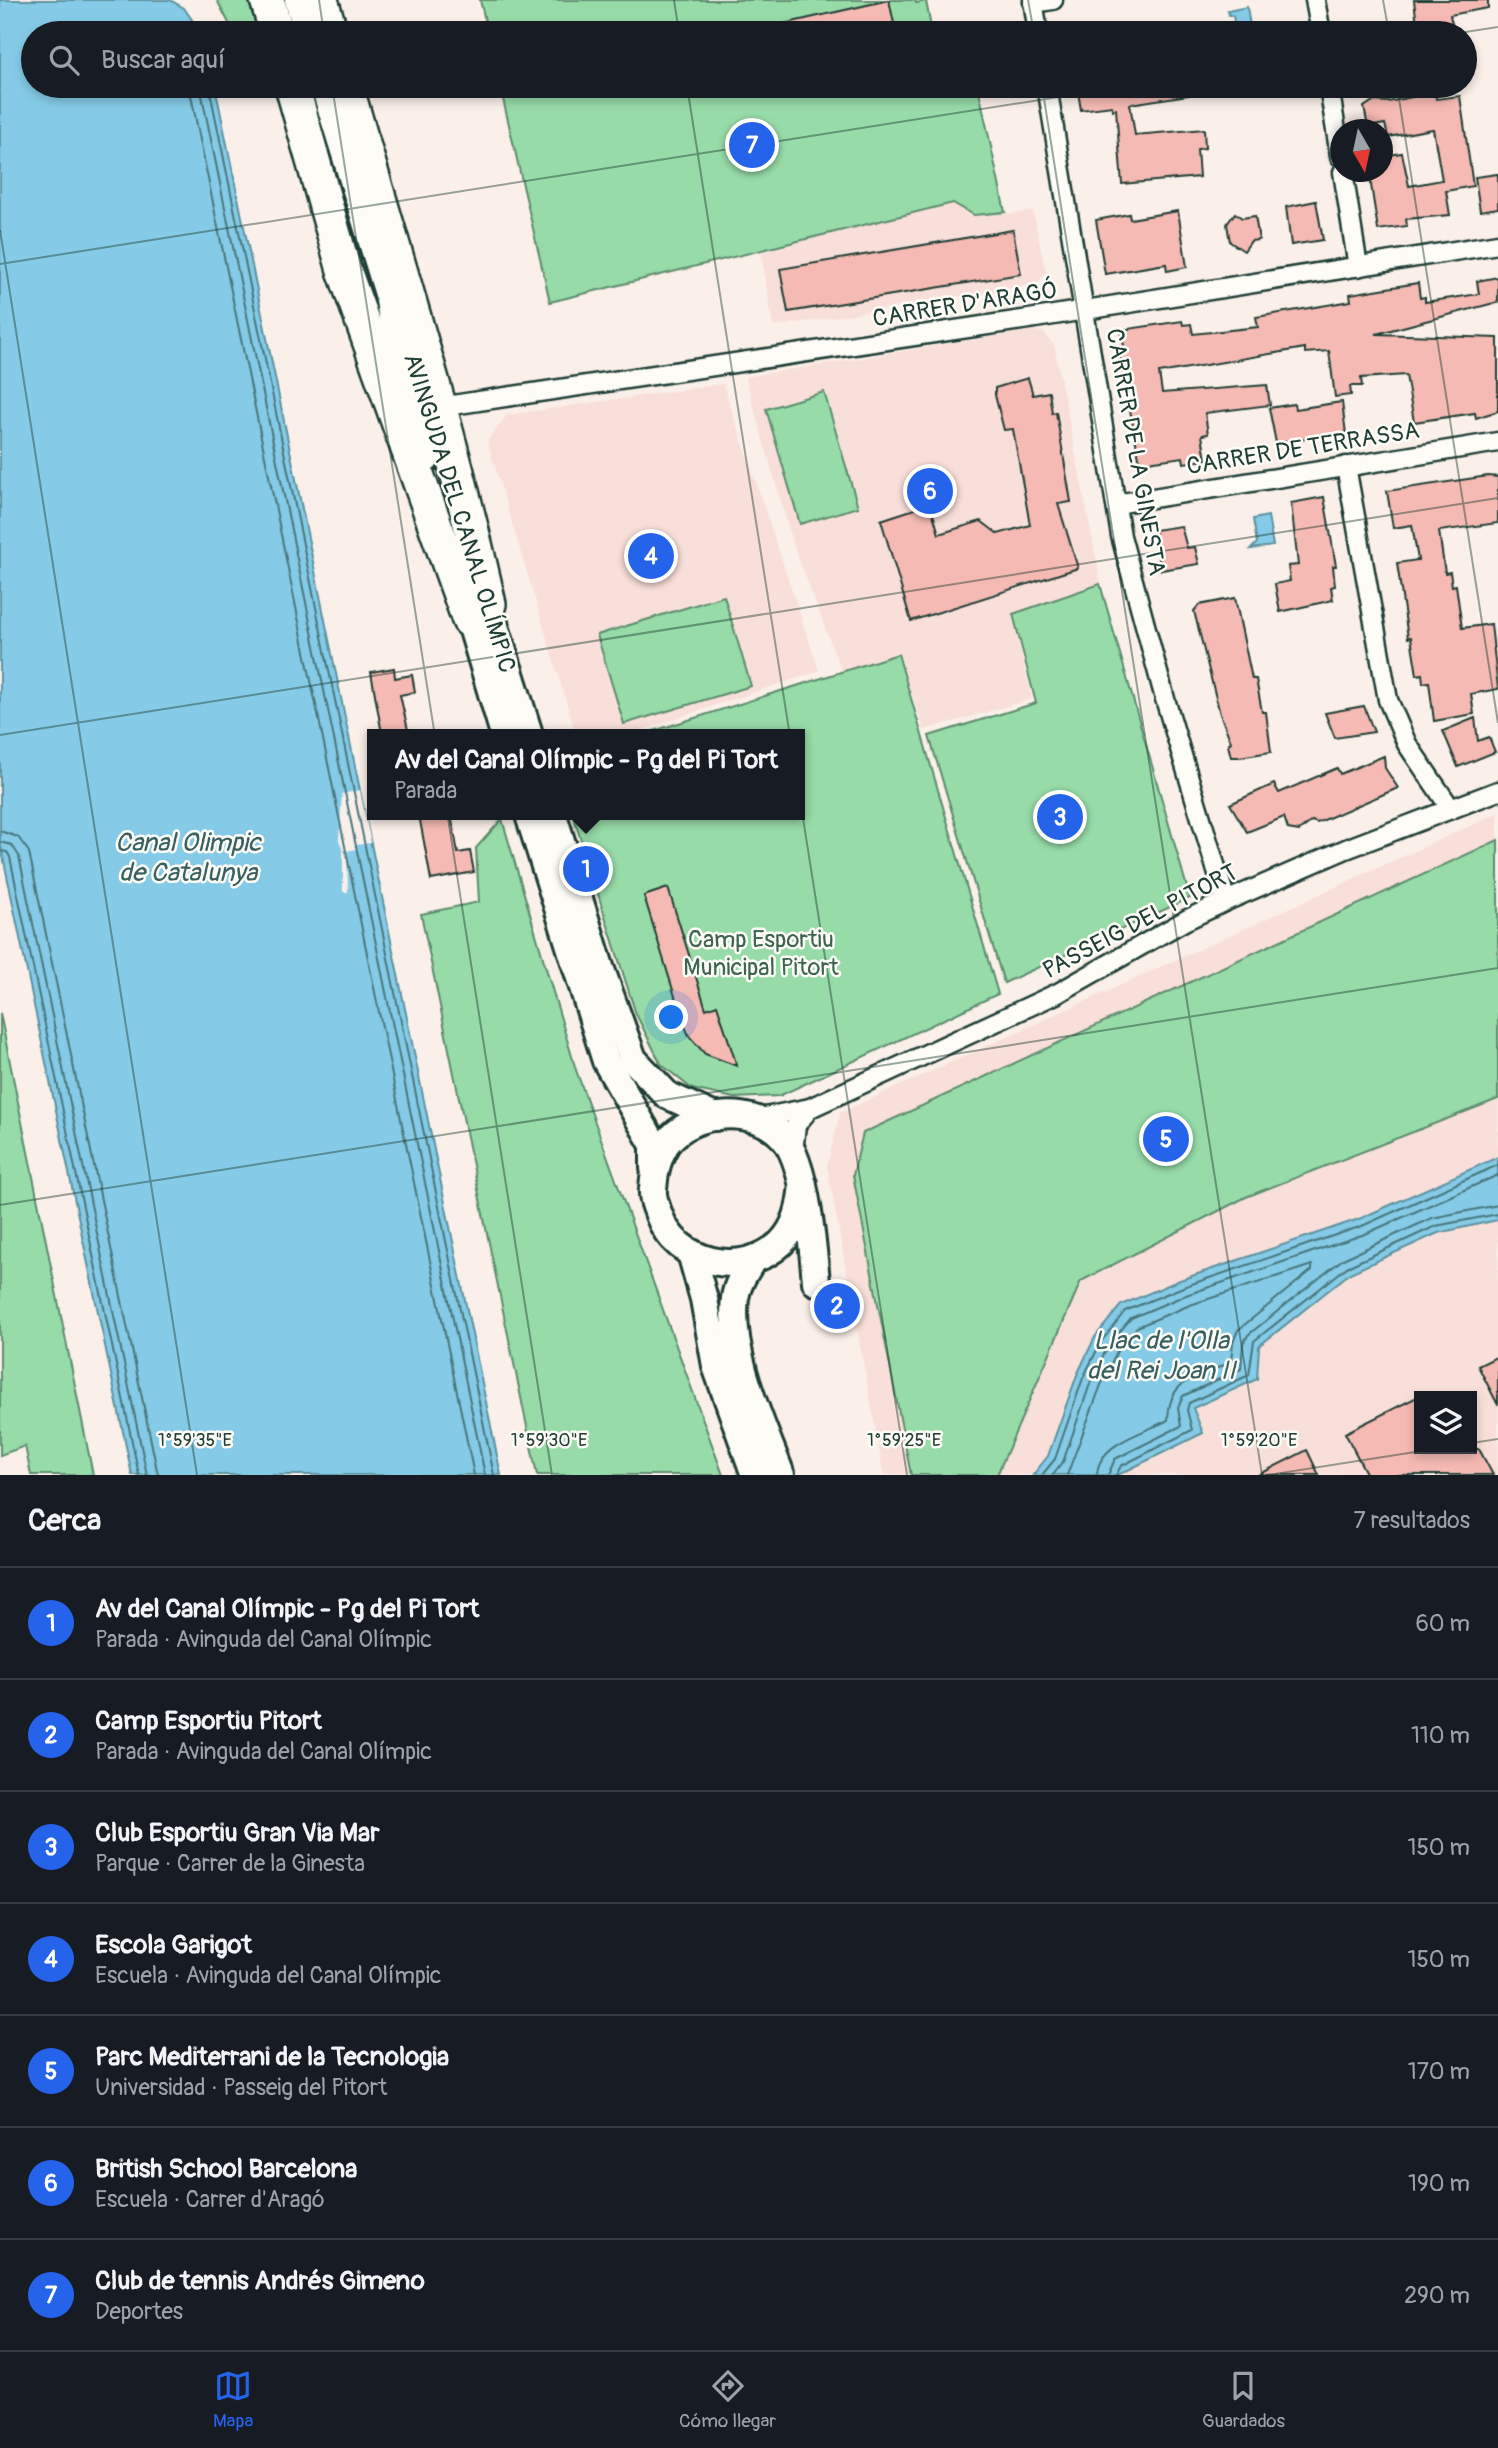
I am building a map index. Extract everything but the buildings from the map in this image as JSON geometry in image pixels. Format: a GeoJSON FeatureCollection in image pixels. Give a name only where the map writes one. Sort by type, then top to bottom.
{"type":"FeatureCollection","features":[{"type":"Feature","properties":{"kind":"highway"},"geometry":{"type":"LineString","coordinates":[[267,0],[273,21]]}},
{"type":"Feature","properties":{"kind":"highway"},"geometry":{"type":"LineString","coordinates":[[321,0],[327,21]]}},
{"type":"Feature","properties":{"kind":"highway"},"geometry":{"type":"LineString","coordinates":[[295,98],[344,270],[479,612]]}},
{"type":"Feature","properties":{"kind":"highway"},"geometry":{"type":"LineString","coordinates":[[349,98],[470,518],[479,612]]}},
{"type":"Feature","properties":{"kind":"street"},"geometry":{"type":"LineString","coordinates":[[298,0],[304,21]]}},
{"type":"Feature","properties":{"kind":"street"},"geometry":{"type":"LineString","coordinates":[[1036,21],[1033,2],[1053,0]]}},
{"type":"Feature","properties":{"kind":"street"},"geometry":{"type":"LineString","coordinates":[[1315,0],[1319,21]]}},
{"type":"Feature","properties":{"kind":"street","name":"AVINGUDA DEL CANAL OLÍMPIC"},"geometry":{"type":"LineString","coordinates":[[328,98],[380,264],[412,406],[479,612],[527,729]]}},
{"type":"Feature","properties":{"kind":"street","name":"CARRER DE LA GINESTA"},"geometry":{"type":"LineString","coordinates":[[1049,98],[1121,536],[1165,699],[1226,901]]}},
{"type":"Feature","properties":{"kind":"street"},"geometry":{"type":"LineString","coordinates":[[1331,98],[1334,119]]}},
{"type":"Feature","properties":{"kind":"street"},"geometry":{"type":"LineString","coordinates":[[1345,182],[1358,267]]}},
{"type":"Feature","properties":{"kind":"street","name":"CARRER D'ARAGÓ"},"geometry":{"type":"LineString","coordinates":[[439,407],[1086,310],[1498,244]]}},
{"type":"Feature","properties":{"kind":"street","name":"CARRER DE TERRASSA"},"geometry":{"type":"LineString","coordinates":[[1116,503],[1498,442]]}},
{"type":"Feature","properties":{"kind":"street"},"geometry":{"type":"LineString","coordinates":[[1346,466],[1388,700],[1407,744],[1451,809]]}},
{"type":"Feature","properties":{"kind":"street","name":"AVINGUDA DEL CANAL OLÍMPIC"},"geometry":{"type":"LineString","coordinates":[[479,612],[503,729]]}},
{"type":"Feature","properties":{"kind":"street","name":"PASSEIG DEL PITORT"},"geometry":{"type":"LineString","coordinates":[[755,1119],[810,1108],[1058,993],[1186,920],[1226,901],[1346,849],[1498,791]]}},
{"type":"Feature","properties":{"kind":"street"},"geometry":{"type":"LineString","coordinates":[[531,820],[606,1060],[654,1145],[652,1196],[664,1231],[691,1253],[713,1263],[762,1254],[796,1253],[816,1282],[803,1184],[793,1152],[784,1138],[768,1125],[735,1115],[693,1122],[666,1144],[654,1168]]}},
{"type":"Feature","properties":{"kind":"street"},"geometry":{"type":"LineString","coordinates":[[556,820],[600,967],[633,1059],[667,1095],[715,1117]]}},
{"type":"Feature","properties":{"kind":"street"},"geometry":{"type":"LineString","coordinates":[[793,1152],[796,1125],[810,1108]]}},
{"type":"Feature","properties":{"kind":"street"},"geometry":{"type":"LineString","coordinates":[[781,1475],[737,1343],[735,1298],[740,1280],[762,1254],[792,1228],[800,1209],[803,1184]]}},
{"type":"Feature","properties":{"kind":"street"},"geometry":{"type":"LineString","coordinates":[[691,1253],[704,1300],[716,1366],[755,1475]]}},
{"type":"Feature","properties":{"kind":"shaded area"},"geometry":{"type":"Polygon","coordinates":[[[953,203],[973,216],[1004,210],[1010,214],[1033,211],[1046,273],[1036,284],[773,327],[761,252],[953,203]]]}},
{"type":"Feature","properties":{"kind":"shaded area"},"geometry":{"type":"Polygon","coordinates":[[[1034,330],[1044,333],[1054,345],[1101,583],[1012,614],[1032,699],[924,730],[898,654],[842,672],[793,544],[745,377],[1034,330]]]}},
{"type":"Feature","properties":{"kind":"shaded area"},"geometry":{"type":"Polygon","coordinates":[[[723,384],[819,671],[644,729],[574,729],[487,441],[507,415],[723,384]]]}},
{"type":"Feature","properties":{"kind":"shaded area"},"geometry":{"type":"Polygon","coordinates":[[[1498,813],[1498,1475],[884,1475],[827,1166],[840,1113],[1498,813]]]}},
{"type":"Feature","properties":{"kind":"green space"},"geometry":{"type":"Polygon","coordinates":[[[217,0],[258,0],[265,21],[228,21],[217,0]]]}},
{"type":"Feature","properties":{"kind":"green space"},"geometry":{"type":"Polygon","coordinates":[[[480,0],[915,0],[916,3],[926,1],[930,21],[485,21],[480,0]]]}},
{"type":"Feature","properties":{"kind":"green space"},"geometry":{"type":"Polygon","coordinates":[[[503,98],[981,98],[1005,212],[974,215],[953,203],[550,302],[503,98]]]}},
{"type":"Feature","properties":{"kind":"green space"},"geometry":{"type":"Polygon","coordinates":[[[824,392],[858,507],[800,524],[766,409],[824,392]]]}},
{"type":"Feature","properties":{"kind":"green space"},"geometry":{"type":"Polygon","coordinates":[[[1100,584],[1190,898],[1004,983],[929,736],[1036,703],[1013,614],[1100,584]]]}},
{"type":"Feature","properties":{"kind":"green space"},"geometry":{"type":"Polygon","coordinates":[[[724,596],[751,686],[624,724],[597,635],[724,596]]]}},
{"type":"Feature","properties":{"kind":"green space","name":"Camp Esportiu Municipal Pitort"},"geometry":{"type":"Polygon","coordinates":[[[898,654],[998,994],[779,1096],[734,1098],[692,1089],[661,1064],[636,1014],[575,820],[805,820],[805,729],[660,729],[898,654]]]}},
{"type":"Feature","properties":{"kind":"green space"},"geometry":{"type":"Polygon","coordinates":[[[502,820],[576,1070],[723,1475],[537,1475],[421,914],[479,902],[476,848],[502,820]]]}},
{"type":"Feature","properties":{"kind":"green space"},"geometry":{"type":"Polygon","coordinates":[[[1498,840],[1498,1099],[1246,1197],[1081,1281],[997,1475],[911,1475],[853,1175],[863,1133],[1498,840]]]}},
{"type":"Feature","properties":{"kind":"green space"},"geometry":{"type":"Polygon","coordinates":[[[0,1013],[93,1475],[31,1475],[25,1446],[0,1455],[0,1013]]]}},
{"type":"Feature","properties":{"kind":"water","name":"Canal Olimpic de Catalunya"},"geometry":{"type":"Polygon","coordinates":[[[0,0],[170,0],[184,8],[193,21],[21,21],[21,98],[217,98],[501,1475],[132,1475],[0,842],[0,0]]]}},
{"type":"Feature","properties":{"kind":"water"},"geometry":{"type":"Polygon","coordinates":[[[1247,7],[1249,21],[1234,21],[1228,11],[1247,7]]]}},
{"type":"Feature","properties":{"kind":"water"},"geometry":{"type":"Polygon","coordinates":[[[1268,516],[1273,546],[1251,549],[1257,543],[1253,519],[1268,516]]]}},
{"type":"Feature","properties":{"kind":"water","name":"Llac de l'Olla del Rei Joan II"},"geometry":{"type":"Polygon","coordinates":[[[1498,1157],[1498,1220],[1438,1233],[1350,1273],[1259,1346],[1257,1379],[1193,1408],[1203,1433],[1118,1475],[1033,1475],[1048,1456],[1077,1375],[1095,1337],[1121,1305],[1180,1280],[1359,1219],[1498,1157]]]}},
{"type":"Feature","properties":{"kind":"pier"},"geometry":{"type":"Polygon","coordinates":[[[360,790],[371,843],[356,845],[356,849],[347,851],[348,892],[343,892],[343,851],[339,840],[342,794],[360,790]]]}},
{"type":"Feature","properties":{"kind":"place","name":"Club de tennis Andrés Gimeno"},"geometry":{"type":"Point","coordinates":[752,145]}},
{"type":"Feature","properties":{"kind":"place","name":"British School Barcelona"},"geometry":{"type":"Point","coordinates":[930,491]}},
{"type":"Feature","properties":{"kind":"place","name":"Escola Garigot"},"geometry":{"type":"Point","coordinates":[651,556]}},
{"type":"Feature","properties":{"kind":"place","name":"Club Esportiu Gran Via Mar"},"geometry":{"type":"Point","coordinates":[1060,817]}},
{"type":"Feature","properties":{"kind":"place","name":"Av del Canal Olímpic - Pg del Pi Tort"},"geometry":{"type":"Point","coordinates":[586,869]}},
{"type":"Feature","properties":{"kind":"place","name":"Parc Mediterrani de la Tecnologia"},"geometry":{"type":"Point","coordinates":[1166,1139]}},
{"type":"Feature","properties":{"kind":"place","name":"Camp Esportiu Pitort"},"geometry":{"type":"Point","coordinates":[837,1306]}}]}
